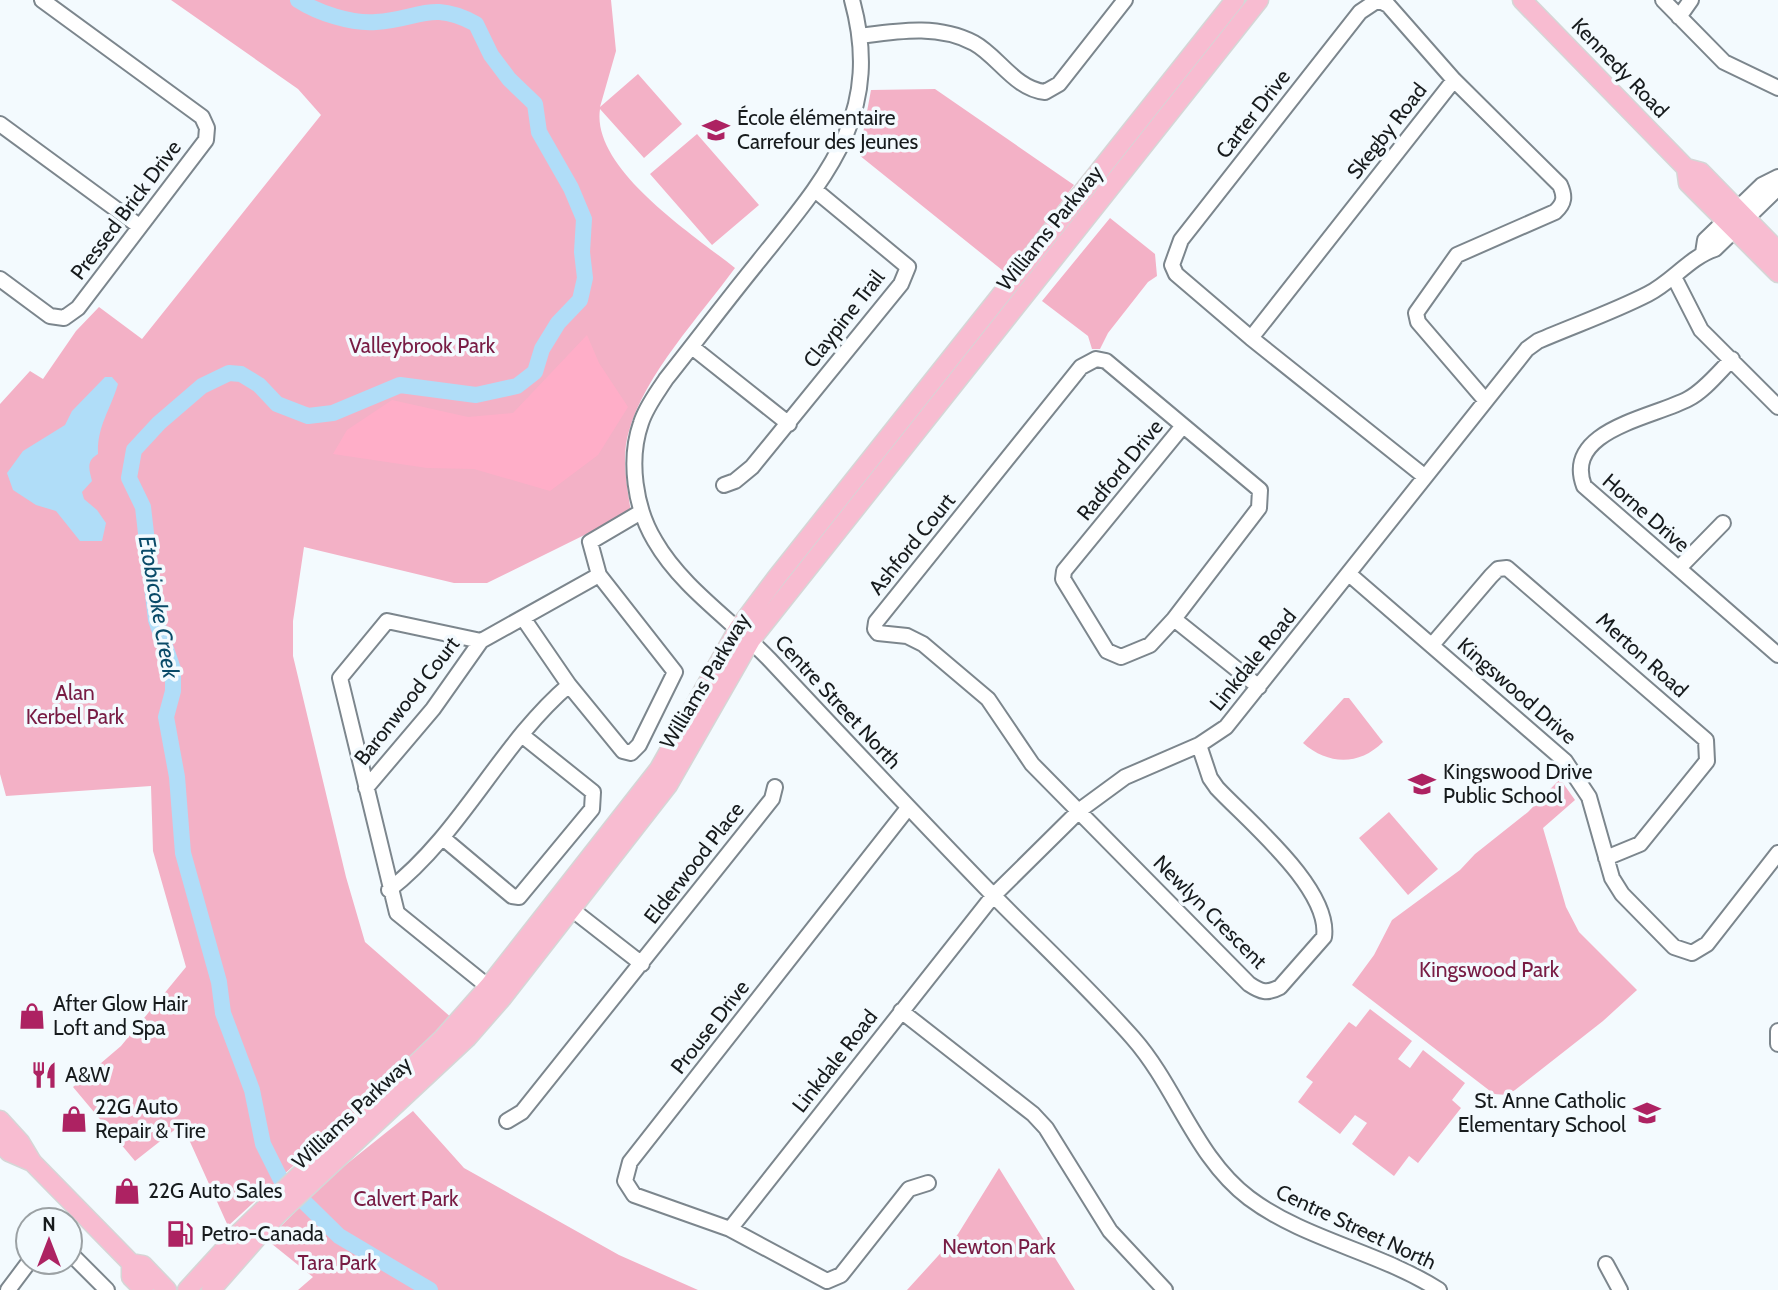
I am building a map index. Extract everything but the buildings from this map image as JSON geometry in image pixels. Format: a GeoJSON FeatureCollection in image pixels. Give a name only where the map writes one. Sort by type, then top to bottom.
{"type":"FeatureCollection","features":[{"type":"Feature","properties":{"kind":"main road","name":"Williams Parkway"},"geometry":{"type":"LineString","coordinates":[[187,1290],[309,1175],[443,1038],[495,992],[565,904],[668,785],[745,635],[1235,0]]}},
{"type":"Feature","properties":{"kind":"main road","name":"Williams Parkway"},"geometry":{"type":"LineString","coordinates":[[745,635],[1259,0]]}},
{"type":"Feature","properties":{"kind":"main road","name":"Kennedy Road"},"geometry":{"type":"LineString","coordinates":[[1522,0],[1686,168],[1688,183],[1778,251]]}},
{"type":"Feature","properties":{"kind":"main road","name":"Kennedy Road"},"geometry":{"type":"LineString","coordinates":[[1736,219],[1778,273]]}},
{"type":"Feature","properties":{"kind":"main road"},"geometry":{"type":"LineString","coordinates":[[0,1120],[20,1142],[32,1162],[131,1262],[143,1265],[167,1290]]}},
{"type":"Feature","properties":{"kind":"main road"},"geometry":{"type":"LineString","coordinates":[[0,1143],[9,1153],[32,1162]]}},
{"type":"Feature","properties":{"kind":"main road","name":"Williams Parkway"},"geometry":{"type":"LineString","coordinates":[[211,1290],[274,1209]]}},
{"type":"Feature","properties":{"kind":"main road"},"geometry":{"type":"LineString","coordinates":[[131,1262],[131,1277],[144,1290]]}},
{"type":"Feature","properties":{"kind":"street","name":"Pressed Brick Drive"},"geometry":{"type":"LineString","coordinates":[[0,279],[50,316],[64,318],[78,309],[206,140],[207,128],[202,117],[42,0]]}},
{"type":"Feature","properties":{"kind":"street","name":"Centre Street North"},"geometry":{"type":"LineString","coordinates":[[852,0],[860,36],[858,86],[852,120],[832,167],[816,190],[654,398],[640,426],[636,468],[641,512],[655,541],[670,561],[745,635],[908,808],[1137,1042],[1198,1141],[1248,1197],[1273,1214],[1439,1290]]}},
{"type":"Feature","properties":{"kind":"street"},"geometry":{"type":"LineString","coordinates":[[860,36],[925,29],[962,38],[976,44],[1030,89],[1045,92],[1059,84],[1125,0]]}},
{"type":"Feature","properties":{"kind":"street","name":"Carter Drive"},"geometry":{"type":"LineString","coordinates":[[1251,338],[1176,274],[1172,265],[1181,240],[1369,4],[1378,0],[1388,5],[1454,80]]}},
{"type":"Feature","properties":{"kind":"street"},"geometry":{"type":"LineString","coordinates":[[1663,0],[1724,62],[1778,88]]}},
{"type":"Feature","properties":{"kind":"street"},"geometry":{"type":"LineString","coordinates":[[1679,17],[1691,0]]}},
{"type":"Feature","properties":{"kind":"street","name":"Skegby Road"},"geometry":{"type":"LineString","coordinates":[[1251,338],[1454,80],[1560,185],[1564,194],[1562,205],[1555,212],[1457,255],[1416,313],[1418,322],[1485,400]]}},
{"type":"Feature","properties":{"kind":"street"},"geometry":{"type":"LineString","coordinates":[[0,124],[139,226]]}},
{"type":"Feature","properties":{"kind":"street","name":"Linkdale Road"},"geometry":{"type":"LineString","coordinates":[[730,1229],[993,896],[1080,810],[1125,777],[1219,734],[1527,349],[1538,341],[1649,293],[1674,277],[1703,253],[1705,240],[1774,191],[1778,179]]}},
{"type":"Feature","properties":{"kind":"street","name":"Claypine Trail"},"geometry":{"type":"LineString","coordinates":[[724,485],[735,481],[752,467],[789,424],[901,284],[908,267],[816,190]]}},
{"type":"Feature","properties":{"kind":"street"},"geometry":{"type":"LineString","coordinates":[[1674,277],[1701,330],[1778,407]]}},
{"type":"Feature","properties":{"kind":"street"},"geometry":{"type":"LineString","coordinates":[[1251,338],[1423,476]]}},
{"type":"Feature","properties":{"kind":"street"},"geometry":{"type":"LineString","coordinates":[[692,346],[789,424]]}},
{"type":"Feature","properties":{"kind":"street","name":"Ashford Court"},"geometry":{"type":"LineString","coordinates":[[1080,810],[1032,764],[988,699],[923,644],[906,636],[878,633],[876,622],[1087,362],[1096,359],[1106,361],[1182,427]]}},
{"type":"Feature","properties":{"kind":"street","name":"Horne Drive"},"geometry":{"type":"LineString","coordinates":[[1732,359],[1690,398],[1604,433],[1582,457],[1579,473],[1584,486],[1778,655]]}},
{"type":"Feature","properties":{"kind":"street","name":"Radford Drive"},"geometry":{"type":"LineString","coordinates":[[1182,427],[1251,480],[1259,490],[1261,498],[1259,508],[1174,619],[1150,645],[1129,656],[1115,657],[1107,651],[1063,579],[1064,571],[1182,427]]}},
{"type":"Feature","properties":{"kind":"street"},"geometry":{"type":"LineString","coordinates":[[523,618],[569,685],[623,751],[631,753],[639,745],[675,673],[599,575],[590,542],[641,512]]}},
{"type":"Feature","properties":{"kind":"street"},"geometry":{"type":"LineString","coordinates":[[1679,568],[1723,523]]}},
{"type":"Feature","properties":{"kind":"street","name":"Merton Road"},"geometry":{"type":"LineString","coordinates":[[1432,645],[1491,576],[1498,569],[1507,568],[1706,740],[1707,761],[1645,838],[1630,849],[1606,858]]}},
{"type":"Feature","properties":{"kind":"street","name":"Kingswood Drive"},"geometry":{"type":"LineString","coordinates":[[1349,574],[1565,761],[1589,797],[1612,878],[1622,894],[1674,947],[1692,953],[1707,944],[1778,853]]}},
{"type":"Feature","properties":{"kind":"street","name":"Baronwood Court"},"geometry":{"type":"LineString","coordinates":[[366,788],[433,709],[481,641],[599,575]]}},
{"type":"Feature","properties":{"kind":"street"},"geometry":{"type":"LineString","coordinates":[[1174,619],[1259,687]]}},
{"type":"Feature","properties":{"kind":"street","name":"Baronwood Court"},"geometry":{"type":"LineString","coordinates":[[481,641],[387,621],[340,678],[397,913],[495,992]]}},
{"type":"Feature","properties":{"kind":"street"},"geometry":{"type":"LineString","coordinates":[[390,890],[410,874],[443,838],[544,706],[569,685]]}},
{"type":"Feature","properties":{"kind":"street"},"geometry":{"type":"LineString","coordinates":[[443,838],[512,896],[519,897],[592,809],[593,792],[523,736]]}},
{"type":"Feature","properties":{"kind":"street","name":"Newlyn Crescent"},"geometry":{"type":"LineString","coordinates":[[1080,810],[1250,984],[1259,991],[1270,992],[1280,987],[1324,937],[1323,913],[1302,877],[1217,788],[1210,778],[1199,745]]}},
{"type":"Feature","properties":{"kind":"street","name":"Elderwood Place"},"geometry":{"type":"LineString","coordinates":[[507,1121],[522,1112],[642,964],[772,799],[775,787]]}},
{"type":"Feature","properties":{"kind":"street","name":"Prouse Drive"},"geometry":{"type":"LineString","coordinates":[[730,1229],[634,1195],[625,1181],[626,1170],[908,808]]}},
{"type":"Feature","properties":{"kind":"street"},"geometry":{"type":"LineString","coordinates":[[565,904],[642,964]]}},
{"type":"Feature","properties":{"kind":"street"},"geometry":{"type":"LineString","coordinates":[[901,1012],[1046,1128],[1110,1231],[1165,1290]]}},
{"type":"Feature","properties":{"kind":"street"},"geometry":{"type":"LineString","coordinates":[[1778,1031],[1778,1044]]}},
{"type":"Feature","properties":{"kind":"street"},"geometry":{"type":"LineString","coordinates":[[730,1229],[827,1282],[841,1275],[909,1189],[928,1183]]}},
{"type":"Feature","properties":{"kind":"street"},"geometry":{"type":"LineString","coordinates":[[1606,1264],[1620,1290]]}},
{"type":"Feature","properties":{"kind":"street"},"geometry":{"type":"LineString","coordinates":[[84,1268],[107,1290]]}},
{"type":"Feature","properties":{"kind":"green space","name":"Valleybrook Park"},"geometry":{"type":"Polygon","coordinates":[[[171,0],[611,0],[616,51],[600,107],[638,74],[682,124],[644,158],[600,109],[602,132],[612,155],[649,199],[735,268],[660,367],[637,410],[625,451],[631,512],[487,583],[454,583],[304,547],[293,621],[293,656],[346,877],[365,942],[453,1019],[228,1226],[182,1124],[135,1161],[73,1087],[121,1046],[186,967],[153,851],[151,786],[6,796],[0,774],[0,404],[30,371],[43,379],[76,331],[99,307],[142,339],[321,115],[298,89],[171,0]]]}},
{"type":"Feature","properties":{"kind":"green space"},"geometry":{"type":"Polygon","coordinates":[[[935,89],[1074,185],[1007,274],[859,155],[871,90],[935,89]]]}},
{"type":"Feature","properties":{"kind":"green space"},"geometry":{"type":"Polygon","coordinates":[[[697,134],[759,205],[712,245],[650,174],[697,134]]]}},
{"type":"Feature","properties":{"kind":"green space"},"geometry":{"type":"Polygon","coordinates":[[[1110,218],[1155,254],[1157,276],[1148,282],[1108,333],[1100,349],[1092,349],[1088,336],[1042,301],[1110,218]]]}},
{"type":"Feature","properties":{"kind":"green space"},"geometry":{"type":"Polygon","coordinates":[[[1344,698],[1349,698],[1383,742],[1364,755],[1343,760],[1323,755],[1303,743],[1344,698]]]}},
{"type":"Feature","properties":{"kind":"green space","name":"Kingswood Park"},"geometry":{"type":"Polygon","coordinates":[[[1560,779],[1575,800],[1543,828],[1566,907],[1579,932],[1637,990],[1603,1021],[1515,1090],[1507,1095],[1494,1094],[1352,985],[1374,955],[1392,920],[1460,870],[1475,854],[1528,812],[1560,779]]]}},
{"type":"Feature","properties":{"kind":"green space"},"geometry":{"type":"Polygon","coordinates":[[[1389,812],[1438,869],[1408,895],[1359,838],[1389,812]]]}},
{"type":"Feature","properties":{"kind":"green space"},"geometry":{"type":"Polygon","coordinates":[[[1370,1009],[1412,1041],[1398,1059],[1410,1068],[1423,1050],[1465,1083],[1452,1100],[1461,1108],[1418,1163],[1409,1156],[1394,1176],[1352,1144],[1367,1123],[1355,1115],[1340,1134],[1298,1102],[1313,1082],[1306,1077],[1349,1022],[1356,1027],[1370,1009]]]}},
{"type":"Feature","properties":{"kind":"green space","name":"Calvert Park"},"geometry":{"type":"Polygon","coordinates":[[[413,1111],[464,1168],[619,1255],[698,1290],[298,1290],[313,1277],[267,1240],[328,1179],[413,1111]]]}},
{"type":"Feature","properties":{"kind":"green space","name":"Newton Park"},"geometry":{"type":"Polygon","coordinates":[[[999,1168],[1075,1290],[907,1290],[958,1234],[999,1168]]]}},
{"type":"Feature","properties":{"kind":"shaded area"},"geometry":{"type":"Polygon","coordinates":[[[587,335],[599,363],[628,407],[598,455],[550,491],[474,469],[427,468],[333,454],[347,430],[392,400],[468,417],[513,413],[587,335]]]}},
{"type":"Feature","properties":{"kind":"water"},"geometry":{"type":"Polygon","coordinates":[[[105,377],[112,377],[118,384],[102,427],[98,454],[90,462],[92,481],[82,492],[84,499],[97,510],[106,523],[102,541],[80,541],[56,511],[36,505],[13,490],[7,473],[23,451],[65,425],[72,411],[105,377]]]}},
{"type":"Feature","properties":{"kind":"waterway","name":"Etobicoke Creek"},"geometry":{"type":"LineString","coordinates":[[298,0],[325,13],[356,21],[376,22],[436,12],[448,13],[476,24],[491,55],[509,79],[535,104],[539,132],[571,188],[584,219],[582,252],[585,278],[580,300],[558,323],[542,349],[535,372],[517,386],[476,395],[400,385],[333,413],[308,416],[277,404],[259,385],[241,374],[229,373],[202,386],[159,423],[134,450],[129,478],[143,507],[156,620],[173,669],[173,691],[166,717],[177,777],[183,853],[219,982],[223,1013],[252,1090],[263,1144],[280,1178],[339,1236],[430,1290]]}},
{"type":"Feature","properties":{"kind":"place","name":"École élémentaire Carrefour des Jeunes"},"geometry":{"type":"Point","coordinates":[716,130]}},
{"type":"Feature","properties":{"kind":"place","name":"Kingswood Drive Public School"},"geometry":{"type":"Point","coordinates":[1422,784]}},
{"type":"Feature","properties":{"kind":"place","name":"After Glow Hair Loft and Spa"},"geometry":{"type":"Point","coordinates":[32,1016]}},
{"type":"Feature","properties":{"kind":"place","name":"A&W"},"geometry":{"type":"Point","coordinates":[44,1075]}},
{"type":"Feature","properties":{"kind":"place","name":"St. Anne Catholic Elementary School"},"geometry":{"type":"Point","coordinates":[1647,1113]}},
{"type":"Feature","properties":{"kind":"place","name":"22G Auto Repair & Tire"},"geometry":{"type":"Point","coordinates":[74,1119]}},
{"type":"Feature","properties":{"kind":"place","name":"22G Auto Sales"},"geometry":{"type":"Point","coordinates":[127,1191]}},
{"type":"Feature","properties":{"kind":"place","name":"Petro-Canada"},"geometry":{"type":"Point","coordinates":[180,1234]}},
{"type":"Feature","properties":{"kind":"park label","name":"Alan Kerbel Park"},"geometry":{"type":"Point","coordinates":[75,705]}},
{"type":"Feature","properties":{"kind":"park label","name":"Tara Park"},"geometry":{"type":"Point","coordinates":[337,1263]}}]}
